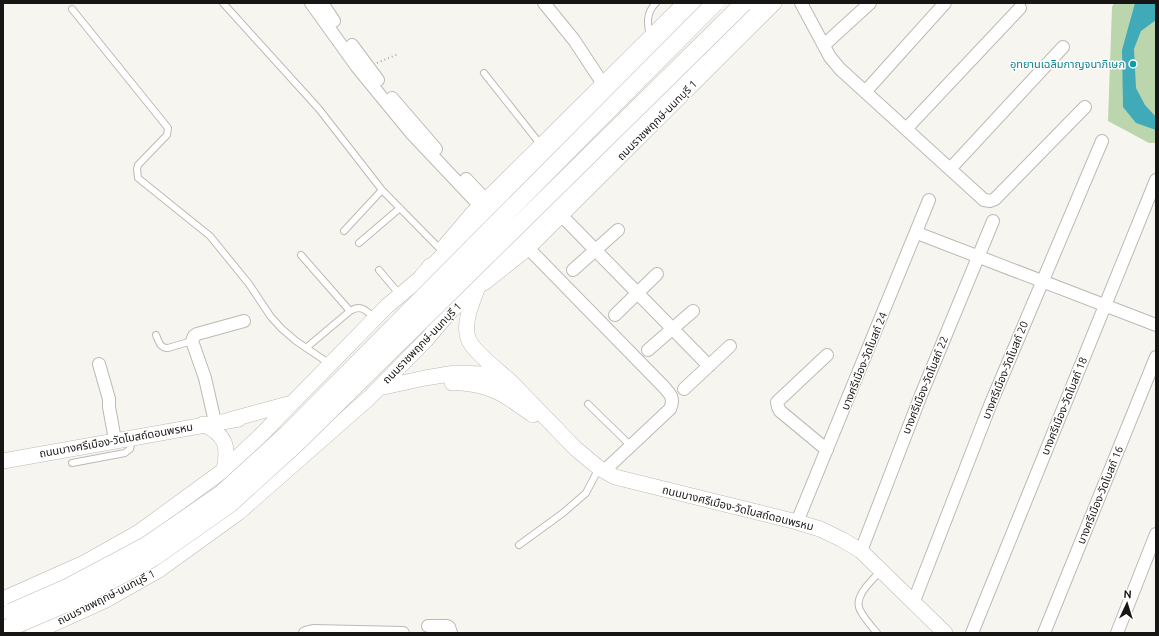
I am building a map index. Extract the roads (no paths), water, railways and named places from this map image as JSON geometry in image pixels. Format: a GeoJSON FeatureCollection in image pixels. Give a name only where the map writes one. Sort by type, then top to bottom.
{"type":"FeatureCollection","features":[{"type":"Feature","properties":{"kind":"main road"},"geometry":{"type":"LineString","coordinates":[[423,276],[547,149],[702,3]]}},
{"type":"Feature","properties":{"kind":"main road"},"geometry":{"type":"LineString","coordinates":[[7,616],[68,587],[146,545],[221,494],[287,434],[716,3]]}},
{"type":"Feature","properties":{"kind":"main road","name":"ถนนราชพฤกษ์-นนทบุรี 1"},"geometry":{"type":"LineString","coordinates":[[7,616],[76,600],[153,558],[230,504],[301,438],[744,3]]}},
{"type":"Feature","properties":{"kind":"main road"},"geometry":{"type":"LineString","coordinates":[[454,307],[496,262],[582,180],[760,3]]}},
{"type":"Feature","properties":{"kind":"street"},"geometry":{"type":"LineString","coordinates":[[311,3],[357,67],[412,134],[483,203]]}},
{"type":"Feature","properties":{"kind":"street"},"geometry":{"type":"LineString","coordinates":[[322,3],[391,96],[483,203]]}},
{"type":"Feature","properties":{"kind":"street"},"geometry":{"type":"LineString","coordinates":[[544,3],[574,40],[603,84]]}},
{"type":"Feature","properties":{"kind":"street"},"geometry":{"type":"LineString","coordinates":[[7,616],[86,562],[139,532],[224,470],[287,409],[330,364],[378,319],[400,295],[423,276],[441,250],[483,203],[547,149],[603,84],[685,3]]}},
{"type":"Feature","properties":{"kind":"street","name":"ถนนราชพฤกษ์-นนทบุรี 1"},"geometry":{"type":"LineString","coordinates":[[33,633],[104,600],[159,570],[238,514],[417,349],[454,307],[528,248],[774,3]]}},
{"type":"Feature","properties":{"kind":"street"},"geometry":{"type":"LineString","coordinates":[[801,3],[830,57],[840,69],[980,198],[990,201],[995,199],[1085,107]]}},
{"type":"Feature","properties":{"kind":"street"},"geometry":{"type":"LineString","coordinates":[[824,45],[870,3]]}},
{"type":"Feature","properties":{"kind":"street"},"geometry":{"type":"LineString","coordinates":[[866,92],[945,3]]}},
{"type":"Feature","properties":{"kind":"street"},"geometry":{"type":"LineString","coordinates":[[906,129],[1020,8]]}},
{"type":"Feature","properties":{"kind":"street"},"geometry":{"type":"LineString","coordinates":[[950,169],[1063,47]]}},
{"type":"Feature","properties":{"kind":"street","name":"บางศรีเมือง-วัดโบสถ์ 20"},"geometry":{"type":"LineString","coordinates":[[914,602],[991,403],[1102,141]]}},
{"type":"Feature","properties":{"kind":"street","name":"บางศรีเมือง-วัดโบสถ์ 18"},"geometry":{"type":"LineString","coordinates":[[972,633],[1156,180]]}},
{"type":"Feature","properties":{"kind":"street","name":"บางศรีเมือง-วัดโบสถ์ 24"},"geometry":{"type":"LineString","coordinates":[[797,522],[929,200]]}},
{"type":"Feature","properties":{"kind":"street"},"geometry":{"type":"LineString","coordinates":[[562,215],[709,366]]}},
{"type":"Feature","properties":{"kind":"street","name":"บางศรีเมือง-วัดโบสถ์ 22"},"geometry":{"type":"LineString","coordinates":[[861,551],[921,395],[993,221]]}},
{"type":"Feature","properties":{"kind":"street"},"geometry":{"type":"LineString","coordinates":[[573,270],[618,230]]}},
{"type":"Feature","properties":{"kind":"street"},"geometry":{"type":"LineString","coordinates":[[916,232],[1156,325]]}},
{"type":"Feature","properties":{"kind":"street"},"geometry":{"type":"LineString","coordinates":[[528,248],[664,386],[671,395],[673,402],[670,409],[631,446],[601,470]]}},
{"type":"Feature","properties":{"kind":"street"},"geometry":{"type":"LineString","coordinates":[[615,315],[657,274]]}},
{"type":"Feature","properties":{"kind":"street"},"geometry":{"type":"LineString","coordinates":[[477,289],[467,324],[467,337],[472,346],[511,382]]}},
{"type":"Feature","properties":{"kind":"street"},"geometry":{"type":"LineString","coordinates":[[648,350],[693,311]]}},
{"type":"Feature","properties":{"kind":"street"},"geometry":{"type":"LineString","coordinates":[[378,319],[380,342],[389,349],[404,351],[417,349],[417,368],[425,378]]}},
{"type":"Feature","properties":{"kind":"street"},"geometry":{"type":"LineString","coordinates":[[369,392],[357,369],[364,348],[378,319]]}},
{"type":"Feature","properties":{"kind":"street"},"geometry":{"type":"LineString","coordinates":[[224,470],[226,446],[222,438],[214,429],[216,422],[205,378],[192,341],[194,336],[197,334],[244,321]]}},
{"type":"Feature","properties":{"kind":"street"},"geometry":{"type":"LineString","coordinates":[[684,389],[730,346]]}},
{"type":"Feature","properties":{"kind":"street"},"geometry":{"type":"LineString","coordinates":[[827,355],[777,402],[780,411],[827,450]]}},
{"type":"Feature","properties":{"kind":"street","name":"บางศรีเมือง-วัดโบสถ์ 16"},"geometry":{"type":"LineString","coordinates":[[1044,633],[1156,357]]}},
{"type":"Feature","properties":{"kind":"street"},"geometry":{"type":"LineString","coordinates":[[99,364],[109,399],[115,440]]}},
{"type":"Feature","properties":{"kind":"street","name":"ถนนบางศรีเมือง-วัดโบสถ์ดอนพรหม"},"geometry":{"type":"LineString","coordinates":[[3,461],[287,409],[369,392],[425,378],[455,373],[482,374],[511,382],[576,449],[601,470],[615,477],[646,486],[797,522],[820,529],[840,539],[861,551],[945,633]]}},
{"type":"Feature","properties":{"kind":"street","name":"ถนนบางศรีเมือง-วัดโบสถ์ดอนพรหม"},"geometry":{"type":"LineString","coordinates":[[369,392],[457,382],[482,386],[499,392],[557,431]]}},
{"type":"Feature","properties":{"kind":"street"},"geometry":{"type":"LineString","coordinates":[[266,429],[280,432],[291,439],[295,449],[295,463]]}},
{"type":"Feature","properties":{"kind":"street"},"geometry":{"type":"LineString","coordinates":[[1117,633],[1156,534]]}},
{"type":"Feature","properties":{"kind":"street"},"geometry":{"type":"LineString","coordinates":[[428,626],[447,626],[449,627],[451,633]]}},
{"type":"Feature","properties":{"kind":"street"},"geometry":{"type":"LineString","coordinates":[[311,632],[403,633]]}},
{"type":"Feature","properties":{"kind":"lane"},"geometry":{"type":"LineString","coordinates":[[222,3],[319,109],[382,190],[441,250]]}},
{"type":"Feature","properties":{"kind":"lane"},"geometry":{"type":"LineString","coordinates":[[650,38],[646,22],[653,6],[656,3]]}},
{"type":"Feature","properties":{"kind":"lane"},"geometry":{"type":"LineString","coordinates":[[72,9],[168,128],[167,135],[138,165],[138,178],[210,236],[249,284],[271,317],[296,341],[330,364]]}},
{"type":"Feature","properties":{"kind":"lane"},"geometry":{"type":"LineString","coordinates":[[484,73],[547,149]]}},
{"type":"Feature","properties":{"kind":"lane"},"geometry":{"type":"LineString","coordinates":[[344,231],[382,190]]}},
{"type":"Feature","properties":{"kind":"lane"},"geometry":{"type":"LineString","coordinates":[[359,243],[400,208]]}},
{"type":"Feature","properties":{"kind":"lane"},"geometry":{"type":"LineString","coordinates":[[301,255],[350,311]]}},
{"type":"Feature","properties":{"kind":"lane"},"geometry":{"type":"LineString","coordinates":[[379,270],[400,295]]}},
{"type":"Feature","properties":{"kind":"lane"},"geometry":{"type":"LineString","coordinates":[[306,348],[350,311],[356,308],[363,308],[378,319]]}},
{"type":"Feature","properties":{"kind":"lane"},"geometry":{"type":"LineString","coordinates":[[156,335],[160,345],[164,348],[192,341]]}},
{"type":"Feature","properties":{"kind":"lane"},"geometry":{"type":"LineString","coordinates":[[588,404],[631,446]]}},
{"type":"Feature","properties":{"kind":"lane"},"geometry":{"type":"LineString","coordinates":[[72,462],[125,453],[130,449],[132,437]]}},
{"type":"Feature","properties":{"kind":"lane"},"geometry":{"type":"LineString","coordinates":[[519,544],[563,513],[586,493],[601,470]]}},
{"type":"Feature","properties":{"kind":"lane"},"geometry":{"type":"LineString","coordinates":[[877,633],[859,609],[858,600],[864,590],[881,570]]}},
{"type":"Feature","properties":{"kind":"water"},"geometry":{"type":"Polygon","coordinates":[[[1135,3],[1156,3],[1156,20],[1141,31],[1134,49],[1136,88],[1145,105],[1156,117],[1156,130],[1136,123],[1123,107],[1122,50],[1135,3]]]}},
{"type":"Feature","properties":{"kind":"place","name":"อุทยานเฉลิมกาญจนาภิเษก"},"geometry":{"type":"Point","coordinates":[1133,64]}}]}
